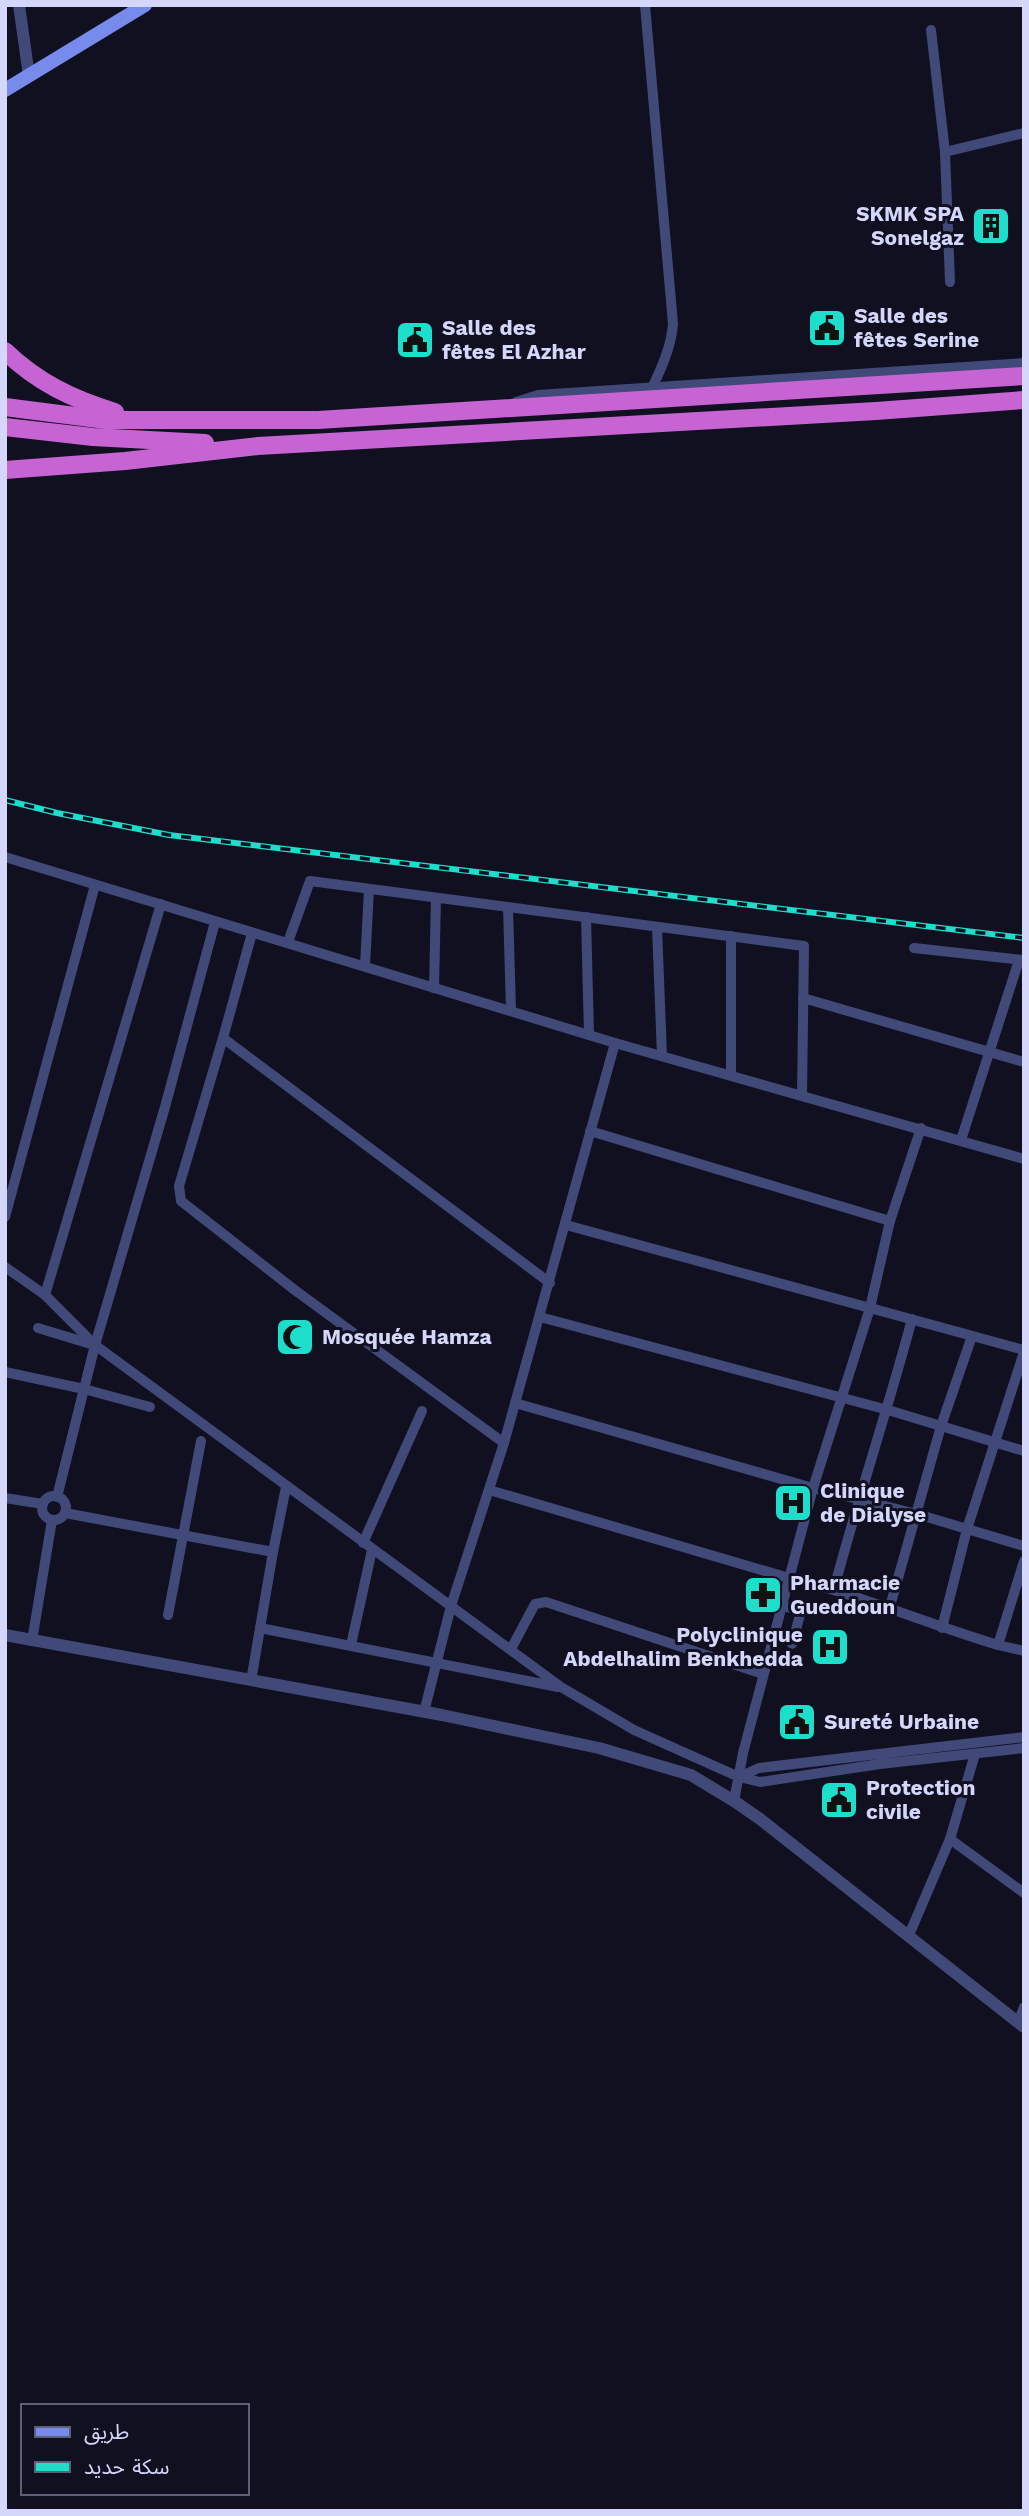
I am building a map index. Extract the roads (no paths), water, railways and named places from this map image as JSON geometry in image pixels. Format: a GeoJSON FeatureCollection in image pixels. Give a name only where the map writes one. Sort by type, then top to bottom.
{"type":"FeatureCollection","features":[{"type":"Feature","properties":{"kind":"highway"},"geometry":{"type":"LineString","coordinates":[[5,351],[50,387],[82,402],[116,412],[170,420]]}},
{"type":"Feature","properties":{"kind":"highway"},"geometry":{"type":"LineString","coordinates":[[5,407],[106,420],[318,420],[1024,376]]}},
{"type":"Feature","properties":{"kind":"highway"},"geometry":{"type":"LineString","coordinates":[[5,470],[125,461],[257,446],[862,412],[1024,400]]}},
{"type":"Feature","properties":{"kind":"highway"},"geometry":{"type":"LineString","coordinates":[[5,427],[93,437],[257,446]]}},
{"type":"Feature","properties":{"kind":"main road"},"geometry":{"type":"LineString","coordinates":[[5,90],[145,5]]}},
{"type":"Feature","properties":{"kind":"street"},"geometry":{"type":"LineString","coordinates":[[19,5],[29,76]]}},
{"type":"Feature","properties":{"kind":"street"},"geometry":{"type":"LineString","coordinates":[[645,5],[673,324],[672,340],[652,388]]}},
{"type":"Feature","properties":{"kind":"street"},"geometry":{"type":"LineString","coordinates":[[931,30],[945,152],[950,282]]}},
{"type":"Feature","properties":{"kind":"street"},"geometry":{"type":"LineString","coordinates":[[945,152],[1024,133]]}},
{"type":"Feature","properties":{"kind":"street"},"geometry":{"type":"LineString","coordinates":[[496,409],[538,395],[1024,363]]}},
{"type":"Feature","properties":{"kind":"street"},"geometry":{"type":"LineString","coordinates":[[5,858],[615,1043],[1024,1159]]}},
{"type":"Feature","properties":{"kind":"street"},"geometry":{"type":"LineString","coordinates":[[288,942],[310,881],[804,946],[802,1095]]}},
{"type":"Feature","properties":{"kind":"street"},"geometry":{"type":"LineString","coordinates":[[5,1217],[95,885]]}},
{"type":"Feature","properties":{"kind":"street"},"geometry":{"type":"LineString","coordinates":[[365,966],[369,889]]}},
{"type":"Feature","properties":{"kind":"street"},"geometry":{"type":"LineString","coordinates":[[434,988],[436,898]]}},
{"type":"Feature","properties":{"kind":"street"},"geometry":{"type":"LineString","coordinates":[[46,1295],[162,904]]}},
{"type":"Feature","properties":{"kind":"street"},"geometry":{"type":"LineString","coordinates":[[508,907],[511,1011]]}},
{"type":"Feature","properties":{"kind":"street"},"geometry":{"type":"LineString","coordinates":[[586,917],[589,1035]]}},
{"type":"Feature","properties":{"kind":"street"},"geometry":{"type":"LineString","coordinates":[[57,1497],[95,1345],[165,1108],[215,922]]}},
{"type":"Feature","properties":{"kind":"street"},"geometry":{"type":"LineString","coordinates":[[657,926],[662,1056]]}},
{"type":"Feature","properties":{"kind":"street"},"geometry":{"type":"LineString","coordinates":[[252,933],[179,1186],[181,1201],[296,1292],[504,1443]]}},
{"type":"Feature","properties":{"kind":"street"},"geometry":{"type":"LineString","coordinates":[[730,1075],[731,936]]}},
{"type":"Feature","properties":{"kind":"street"},"geometry":{"type":"LineString","coordinates":[[914,948],[1022,960],[961,1140]]}},
{"type":"Feature","properties":{"kind":"street"},"geometry":{"type":"LineString","coordinates":[[803,998],[1024,1062]]}},
{"type":"Feature","properties":{"kind":"street"},"geometry":{"type":"LineString","coordinates":[[223,1038],[550,1283]]}},
{"type":"Feature","properties":{"kind":"street"},"geometry":{"type":"LineString","coordinates":[[424,1712],[451,1606],[504,1443],[550,1283],[615,1043]]}},
{"type":"Feature","properties":{"kind":"street"},"geometry":{"type":"LineString","coordinates":[[734,1801],[743,1753],[813,1488],[870,1308],[890,1221],[921,1128]]}},
{"type":"Feature","properties":{"kind":"street"},"geometry":{"type":"LineString","coordinates":[[590,1131],[890,1221]]}},
{"type":"Feature","properties":{"kind":"street"},"geometry":{"type":"LineString","coordinates":[[566,1225],[1024,1351],[967,1529],[942,1628]]}},
{"type":"Feature","properties":{"kind":"street"},"geometry":{"type":"LineString","coordinates":[[5,1267],[46,1295],[95,1345],[286,1487],[561,1687],[634,1730],[739,1777],[760,1782],[880,1764],[1024,1748]]}},
{"type":"Feature","properties":{"kind":"street"},"geometry":{"type":"LineString","coordinates":[[540,1317],[888,1410],[1024,1451]]}},
{"type":"Feature","properties":{"kind":"street"},"geometry":{"type":"LineString","coordinates":[[834,1589],[858,1499],[888,1410],[912,1319]]}},
{"type":"Feature","properties":{"kind":"street"},"geometry":{"type":"LineString","coordinates":[[38,1328],[95,1345]]}},
{"type":"Feature","properties":{"kind":"street"},"geometry":{"type":"LineString","coordinates":[[889,1610],[941,1426],[972,1336]]}},
{"type":"Feature","properties":{"kind":"street"},"geometry":{"type":"LineString","coordinates":[[5,1372],[150,1407]]}},
{"type":"Feature","properties":{"kind":"street"},"geometry":{"type":"LineString","coordinates":[[515,1403],[1024,1546]]}},
{"type":"Feature","properties":{"kind":"street"},"geometry":{"type":"LineString","coordinates":[[363,1543],[422,1411]]}},
{"type":"Feature","properties":{"kind":"street"},"geometry":{"type":"LineString","coordinates":[[168,1615],[201,1441]]}},
{"type":"Feature","properties":{"kind":"street"},"geometry":{"type":"LineString","coordinates":[[251,1681],[286,1487]]}},
{"type":"Feature","properties":{"kind":"street"},"geometry":{"type":"LineString","coordinates":[[489,1490],[834,1589],[942,1628],[1024,1651]]}},
{"type":"Feature","properties":{"kind":"street"},"geometry":{"type":"LineString","coordinates":[[57,1497],[65,1505],[65,1513],[58,1520],[52,1520],[45,1516],[43,1504],[47,1499],[57,1497]]}},
{"type":"Feature","properties":{"kind":"street"},"geometry":{"type":"LineString","coordinates":[[5,1498],[43,1504]]}},
{"type":"Feature","properties":{"kind":"street"},"geometry":{"type":"LineString","coordinates":[[65,1513],[273,1552]]}},
{"type":"Feature","properties":{"kind":"street"},"geometry":{"type":"LineString","coordinates":[[32,1641],[52,1520]]}},
{"type":"Feature","properties":{"kind":"street"},"geometry":{"type":"LineString","coordinates":[[351,1645],[372,1550]]}},
{"type":"Feature","properties":{"kind":"street"},"geometry":{"type":"LineString","coordinates":[[998,1645],[1024,1561]]}},
{"type":"Feature","properties":{"kind":"street"},"geometry":{"type":"LineString","coordinates":[[511,1649],[535,1604],[546,1602],[763,1674]]}},
{"type":"Feature","properties":{"kind":"street"},"geometry":{"type":"LineString","coordinates":[[783,1606],[801,1611],[792,1644]]}},
{"type":"Feature","properties":{"kind":"street"},"geometry":{"type":"LineString","coordinates":[[260,1628],[561,1687]]}},
{"type":"Feature","properties":{"kind":"street"},"geometry":{"type":"LineString","coordinates":[[5,1635],[424,1712],[599,1748],[691,1775],[734,1801],[1021,2025],[1024,2007]]}},
{"type":"Feature","properties":{"kind":"street"},"geometry":{"type":"LineString","coordinates":[[739,1777],[759,1768],[1024,1737]]}},
{"type":"Feature","properties":{"kind":"street"},"geometry":{"type":"LineString","coordinates":[[909,1936],[950,1839],[975,1754]]}},
{"type":"Feature","properties":{"kind":"street"},"geometry":{"type":"LineString","coordinates":[[950,1839],[1024,1893]]}},
{"type":"Feature","properties":{"kind":"railway"},"geometry":{"type":"LineString","coordinates":[[5,800],[169,835],[1024,938]]}},
{"type":"Feature","properties":{"kind":"place","name":"SKMK SPA Sonelgaz"},"geometry":{"type":"Point","coordinates":[991,226]}},
{"type":"Feature","properties":{"kind":"place","name":"Salle des fêtes Serine"},"geometry":{"type":"Point","coordinates":[827,328]}},
{"type":"Feature","properties":{"kind":"place","name":"Salle des fêtes El Azhar"},"geometry":{"type":"Point","coordinates":[415,340]}},
{"type":"Feature","properties":{"kind":"place","name":"Mosquée Hamza"},"geometry":{"type":"Point","coordinates":[295,1337]}},
{"type":"Feature","properties":{"kind":"place","name":"Clinique de Dialyse"},"geometry":{"type":"Point","coordinates":[793,1503]}},
{"type":"Feature","properties":{"kind":"place","name":"Pharmacie Gueddoun"},"geometry":{"type":"Point","coordinates":[763,1595]}},
{"type":"Feature","properties":{"kind":"place","name":"Polyclinique Abdelhalim Benkhedda"},"geometry":{"type":"Point","coordinates":[830,1647]}},
{"type":"Feature","properties":{"kind":"place","name":"Sureté Urbaine"},"geometry":{"type":"Point","coordinates":[797,1722]}},
{"type":"Feature","properties":{"kind":"place","name":"Protection civile"},"geometry":{"type":"Point","coordinates":[839,1800]}}]}
